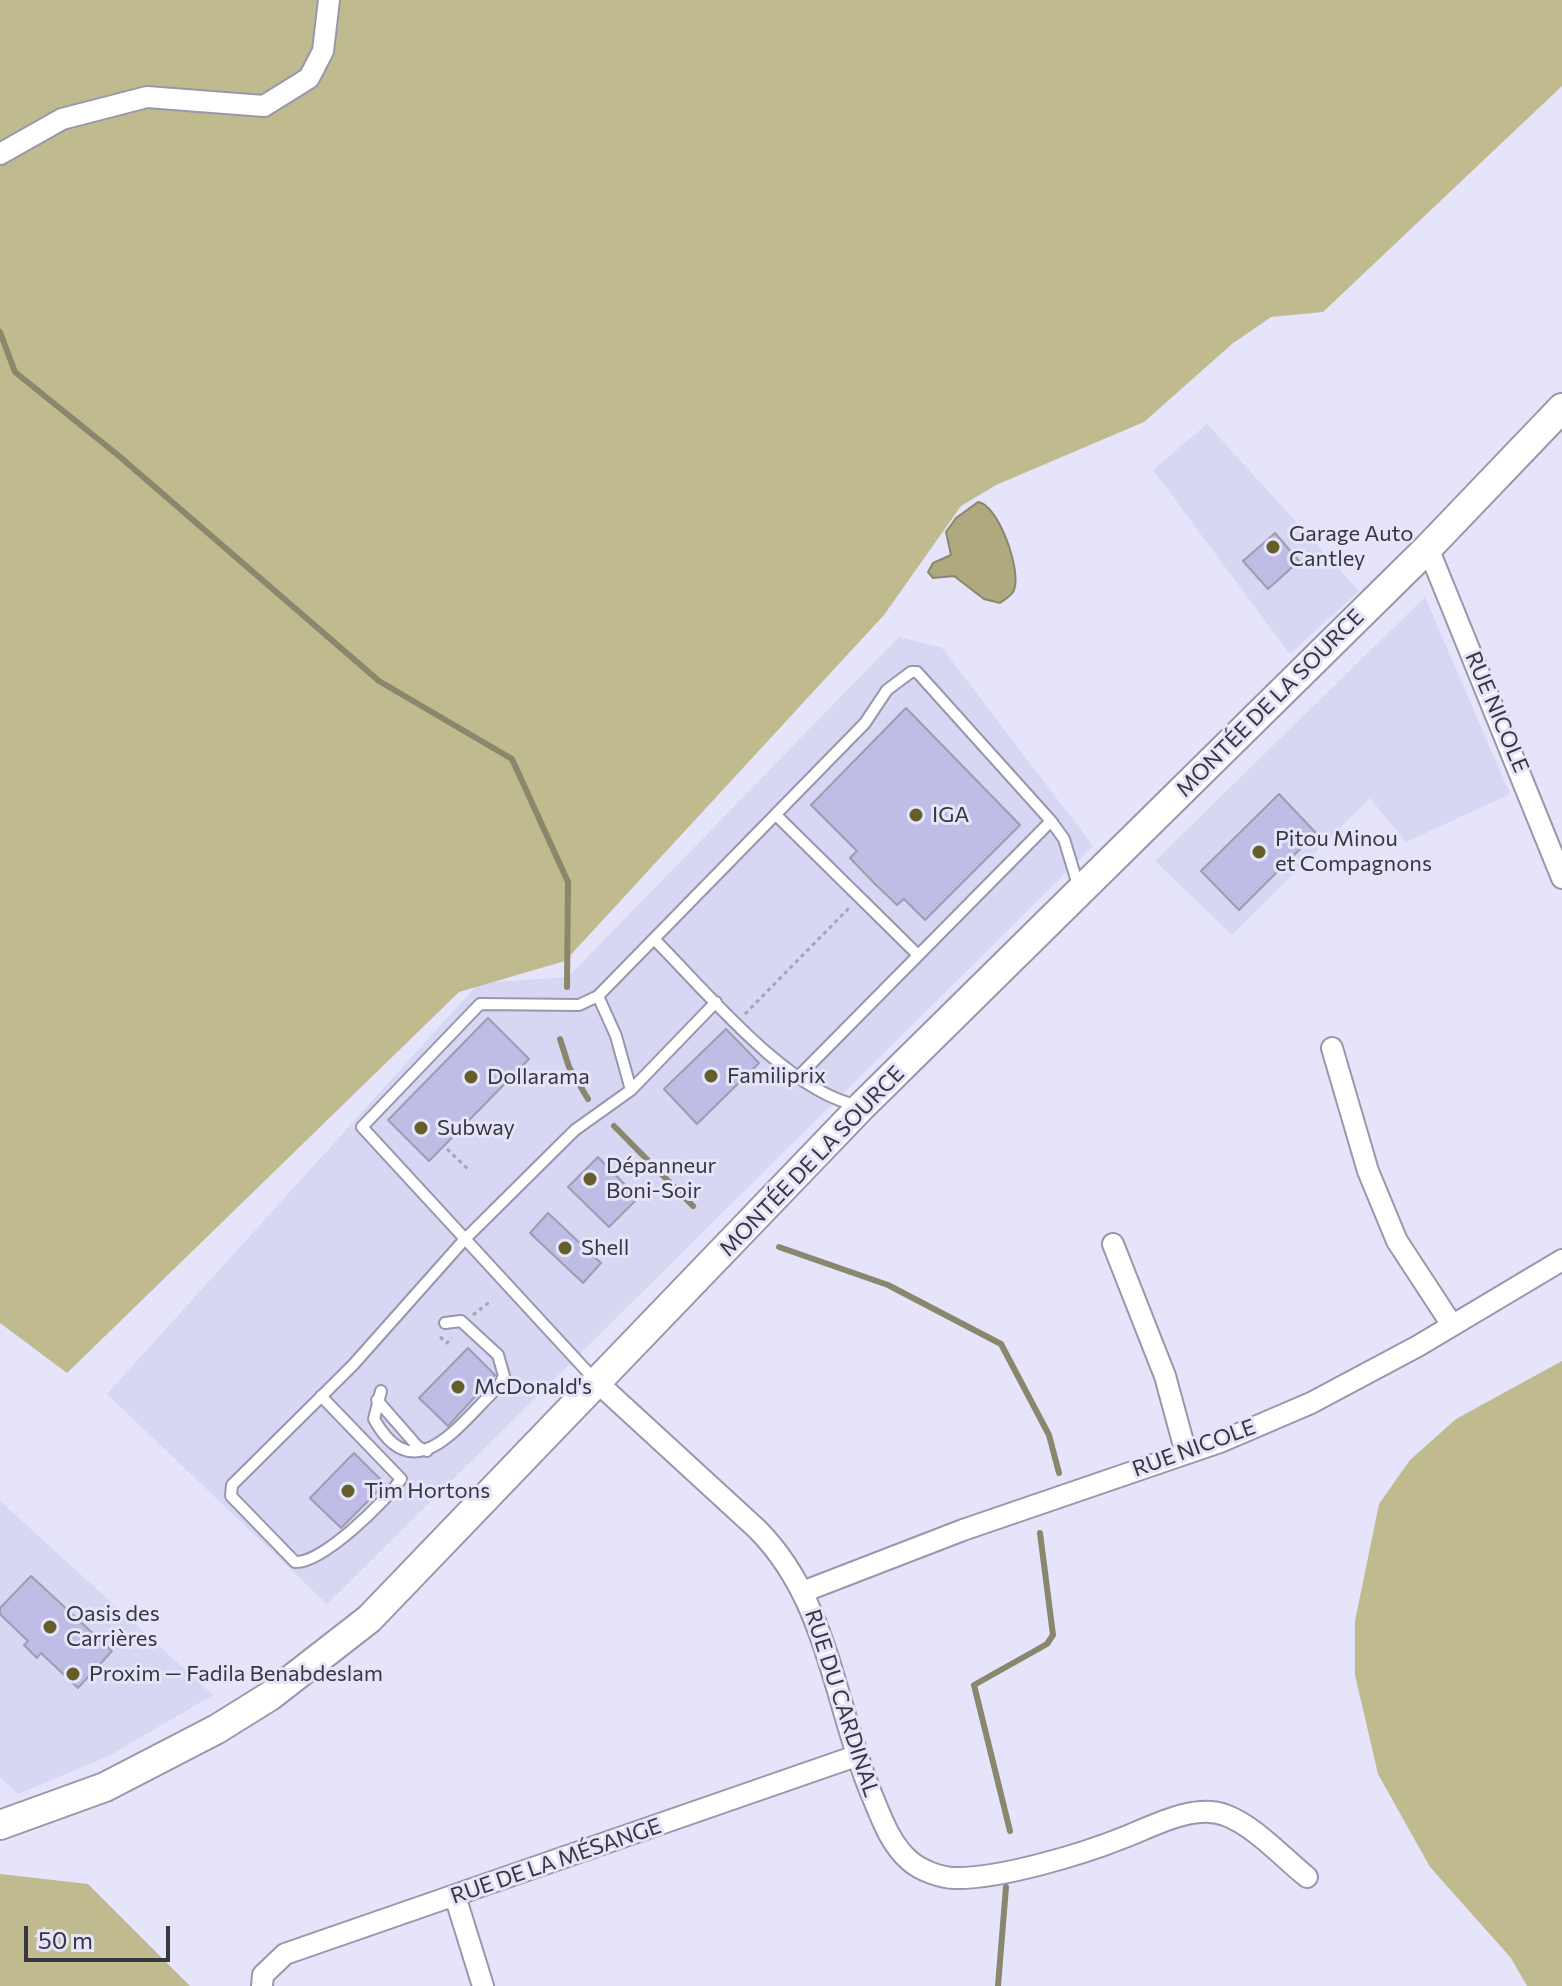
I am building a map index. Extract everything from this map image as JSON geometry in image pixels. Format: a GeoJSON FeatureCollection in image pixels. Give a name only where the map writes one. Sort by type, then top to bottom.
{"type":"FeatureCollection","features":[{"type":"Feature","properties":{"kind":"main road","name":"MONTÉE DE LA SOURCE"},"geometry":{"type":"LineString","coordinates":[[0,1825],[105,1787],[162,1760],[230,1721],[320,1660],[369,1619],[862,1106],[1428,548],[1562,408]]}},
{"type":"Feature","properties":{"kind":"street"},"geometry":{"type":"LineString","coordinates":[[0,154],[62,119],[147,97],[264,106],[287,96],[309,78],[323,51],[329,0]]}},
{"type":"Feature","properties":{"kind":"street","name":"RUE NICOLE"},"geometry":{"type":"LineString","coordinates":[[1428,548],[1562,878]]}},
{"type":"Feature","properties":{"kind":"street"},"geometry":{"type":"LineString","coordinates":[[1332,1048],[1368,1171],[1392,1229],[1412,1267],[1452,1325]]}},
{"type":"Feature","properties":{"kind":"street"},"geometry":{"type":"LineString","coordinates":[[1113,1244],[1165,1376],[1186,1453]]}},
{"type":"Feature","properties":{"kind":"street","name":"RUE NICOLE"},"geometry":{"type":"LineString","coordinates":[[805,1591],[963,1530],[1186,1453],[1311,1403],[1562,1260]]}},
{"type":"Feature","properties":{"kind":"street","name":"RUE DU CARDINAL"},"geometry":{"type":"LineString","coordinates":[[598,1383],[781,1552],[805,1591],[856,1756],[889,1835],[911,1862],[953,1878],[992,1875],[1085,1850],[1158,1823],[1195,1814],[1223,1814],[1246,1828],[1307,1877]]}},
{"type":"Feature","properties":{"kind":"street","name":"RUE DE LA MÉSANGE"},"geometry":{"type":"LineString","coordinates":[[262,1980],[285,1954],[856,1756]]}},
{"type":"Feature","properties":{"kind":"street"},"geometry":{"type":"LineString","coordinates":[[455,1896],[483,1986]]}},
{"type":"Feature","properties":{"kind":"lane"},"geometry":{"type":"LineString","coordinates":[[598,1383],[362,1127],[480,1004],[579,1005],[598,996],[865,723],[887,690],[911,672],[917,672],[1051,821],[1064,839],[1080,891]]}},
{"type":"Feature","properties":{"kind":"lane"},"geometry":{"type":"LineString","coordinates":[[776,815],[918,955]]}},
{"type":"Feature","properties":{"kind":"lane"},"geometry":{"type":"LineString","coordinates":[[798,1077],[1051,821]]}},
{"type":"Feature","properties":{"kind":"lane"},"geometry":{"type":"LineString","coordinates":[[654,939],[716,1002],[798,1077],[829,1098],[862,1106]]}},
{"type":"Feature","properties":{"kind":"lane"},"geometry":{"type":"LineString","coordinates":[[598,996],[616,1036],[631,1090]]}},
{"type":"Feature","properties":{"kind":"lane"},"geometry":{"type":"LineString","coordinates":[[321,1396],[398,1471],[401,1481],[313,1560],[295,1562],[231,1496],[232,1485],[321,1396],[465,1239],[575,1130],[631,1090],[716,1002]]}},
{"type":"Feature","properties":{"kind":"lane"},"geometry":{"type":"LineString","coordinates":[[379,1396],[374,1419],[389,1440],[404,1451],[427,1451],[499,1386],[504,1376],[498,1355],[461,1321],[445,1323]]}},
{"type":"Feature","properties":{"kind":"path"},"geometry":{"type":"LineString","coordinates":[[737,1022],[849,908]]}},
{"type":"Feature","properties":{"kind":"path"},"geometry":{"type":"LineString","coordinates":[[447,1149],[470,1171]]}},
{"type":"Feature","properties":{"kind":"path"},"geometry":{"type":"LineString","coordinates":[[482,1306],[492,1300]]}},
{"type":"Feature","properties":{"kind":"shaded area"},"geometry":{"type":"Polygon","coordinates":[[[0,0],[1562,0],[1562,86],[1323,312],[1271,317],[1232,344],[1144,422],[996,485],[961,506],[884,615],[565,961],[459,992],[67,1373],[0,1323],[0,0]]]}},
{"type":"Feature","properties":{"kind":"shaded area"},"geometry":{"type":"Polygon","coordinates":[[[1207,424],[1359,591],[1290,654],[1153,470],[1207,424]]]}},
{"type":"Feature","properties":{"kind":"shaded area"},"geometry":{"type":"Polygon","coordinates":[[[978,502],[986,506],[1000,526],[1015,569],[1014,590],[1000,603],[984,599],[954,576],[933,578],[928,572],[933,563],[951,555],[946,532],[956,518],[978,502]]]}},
{"type":"Feature","properties":{"kind":"shaded area"},"geometry":{"type":"Polygon","coordinates":[[[1425,597],[1510,794],[1406,842],[1370,798],[1232,935],[1155,861],[1425,597]]]}},
{"type":"Feature","properties":{"kind":"shaded area"},"geometry":{"type":"Polygon","coordinates":[[[899,637],[942,648],[1093,846],[327,1604],[107,1394],[479,983],[568,977],[899,637]]]}},
{"type":"Feature","properties":{"kind":"shaded area"},"geometry":{"type":"Polygon","coordinates":[[[1562,1361],[1562,1986],[1527,1986],[1511,1958],[1430,1867],[1378,1774],[1355,1675],[1355,1621],[1379,1504],[1410,1460],[1456,1419],[1562,1361]]]}},
{"type":"Feature","properties":{"kind":"shaded area"},"geometry":{"type":"Polygon","coordinates":[[[0,1501],[213,1695],[109,1756],[18,1794],[0,1777],[0,1501]]]}},
{"type":"Feature","properties":{"kind":"shaded area"},"geometry":{"type":"Polygon","coordinates":[[[0,1874],[88,1884],[190,1986],[0,1986],[0,1874]]]}},
{"type":"Feature","properties":{"kind":"building","name":"Garage Auto Cantley"},"geometry":{"type":"Polygon","coordinates":[[[1275,533],[1299,561],[1268,589],[1243,561],[1275,533]]]}},
{"type":"Feature","properties":{"kind":"building","name":"IGA"},"geometry":{"type":"Polygon","coordinates":[[[906,708],[1020,825],[925,920],[904,899],[897,905],[874,883],[850,858],[857,851],[811,805],[906,708]]]}},
{"type":"Feature","properties":{"kind":"building","name":"Pitou Minou et Compagnons"},"geometry":{"type":"Polygon","coordinates":[[[1279,794],[1316,833],[1239,910],[1201,871],[1279,794]]]}},
{"type":"Feature","properties":{"kind":"building","name":"Dollarama"},"geometry":{"type":"Polygon","coordinates":[[[488,1018],[529,1059],[429,1161],[388,1120],[488,1018]]]}},
{"type":"Feature","properties":{"kind":"building","name":"Familiprix"},"geometry":{"type":"Polygon","coordinates":[[[726,1029],[759,1063],[697,1124],[664,1089],[726,1029]]]}},
{"type":"Feature","properties":{"kind":"building"},"geometry":{"type":"Polygon","coordinates":[[[598,1157],[638,1198],[609,1227],[568,1187],[598,1157]]]}},
{"type":"Feature","properties":{"kind":"building","name":"Shell"},"geometry":{"type":"Polygon","coordinates":[[[548,1213],[601,1263],[583,1283],[530,1233],[548,1213]]]}},
{"type":"Feature","properties":{"kind":"building","name":"McDonald's"},"geometry":{"type":"Polygon","coordinates":[[[468,1348],[495,1375],[448,1426],[419,1398],[468,1348]]]}},
{"type":"Feature","properties":{"kind":"building","name":"Tim Hortons"},"geometry":{"type":"Polygon","coordinates":[[[354,1453],[385,1484],[341,1528],[310,1498],[354,1453]]]}},
{"type":"Feature","properties":{"kind":"building","name":"Oasis des Carrières"},"geometry":{"type":"Polygon","coordinates":[[[31,1576],[112,1651],[78,1688],[41,1653],[37,1658],[24,1645],[28,1641],[0,1614],[0,1608],[31,1576]]]}},
{"type":"Feature","properties":{"kind":"waterway"},"geometry":{"type":"LineString","coordinates":[[0,332],[15,372],[119,456],[379,681],[512,759],[568,882],[567,987]]}},
{"type":"Feature","properties":{"kind":"waterway"},"geometry":{"type":"LineString","coordinates":[[560,1039],[569,1067],[588,1099]]}},
{"type":"Feature","properties":{"kind":"waterway"},"geometry":{"type":"LineString","coordinates":[[614,1126],[693,1206]]}},
{"type":"Feature","properties":{"kind":"waterway"},"geometry":{"type":"LineString","coordinates":[[779,1247],[888,1285],[1001,1344],[1049,1435],[1059,1473]]}},
{"type":"Feature","properties":{"kind":"waterway"},"geometry":{"type":"LineString","coordinates":[[1010,1831],[974,1685],[1047,1644],[1053,1635],[1040,1533]]}},
{"type":"Feature","properties":{"kind":"waterway"},"geometry":{"type":"LineString","coordinates":[[998,1986],[1006,1887]]}},
{"type":"Feature","properties":{"kind":"place","name":"Garage Auto Cantley"},"geometry":{"type":"Point","coordinates":[1273,547]}},
{"type":"Feature","properties":{"kind":"place","name":"IGA"},"geometry":{"type":"Point","coordinates":[916,815]}},
{"type":"Feature","properties":{"kind":"place","name":"Pitou Minou et Compagnons"},"geometry":{"type":"Point","coordinates":[1259,852]}},
{"type":"Feature","properties":{"kind":"place","name":"Familiprix"},"geometry":{"type":"Point","coordinates":[711,1076]}},
{"type":"Feature","properties":{"kind":"place","name":"Dollarama"},"geometry":{"type":"Point","coordinates":[471,1077]}},
{"type":"Feature","properties":{"kind":"place","name":"Subway"},"geometry":{"type":"Point","coordinates":[421,1128]}},
{"type":"Feature","properties":{"kind":"place","name":"Dépanneur Boni-Soir"},"geometry":{"type":"Point","coordinates":[590,1179]}},
{"type":"Feature","properties":{"kind":"place","name":"Shell"},"geometry":{"type":"Point","coordinates":[565,1248]}},
{"type":"Feature","properties":{"kind":"place","name":"McDonald's"},"geometry":{"type":"Point","coordinates":[458,1387]}},
{"type":"Feature","properties":{"kind":"place","name":"Tim Hortons"},"geometry":{"type":"Point","coordinates":[348,1491]}},
{"type":"Feature","properties":{"kind":"place","name":"Oasis des Carrières"},"geometry":{"type":"Point","coordinates":[50,1627]}},
{"type":"Feature","properties":{"kind":"place","name":"Proxim — Fadila Benabdeslam"},"geometry":{"type":"Point","coordinates":[73,1674]}}]}
